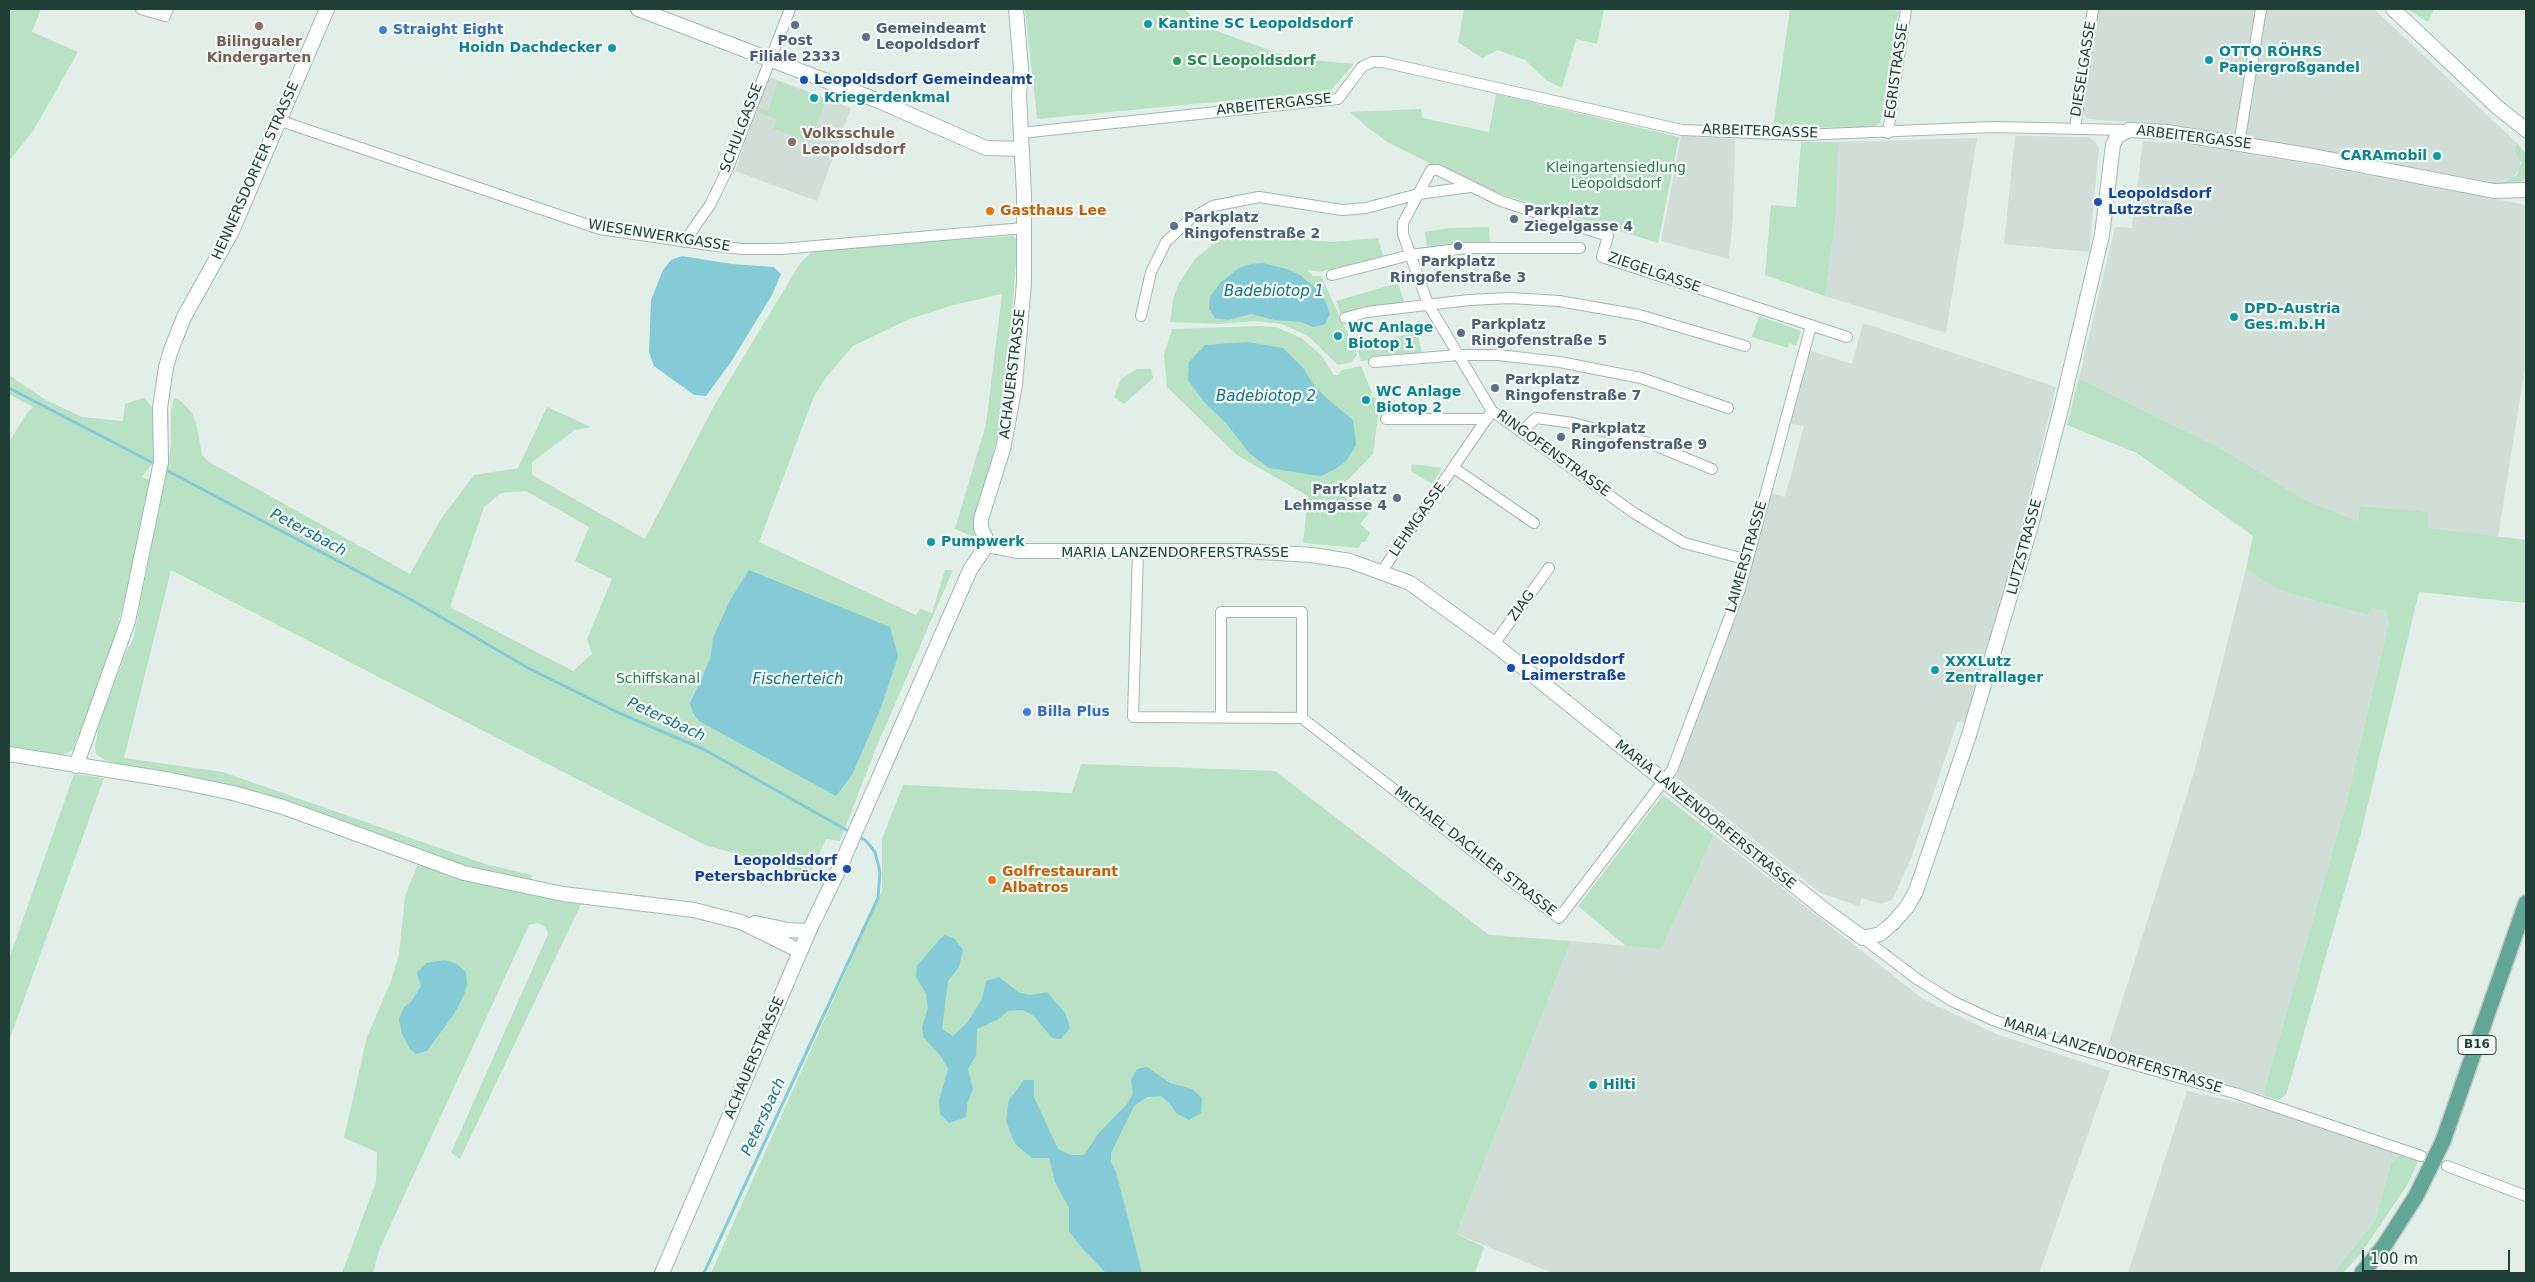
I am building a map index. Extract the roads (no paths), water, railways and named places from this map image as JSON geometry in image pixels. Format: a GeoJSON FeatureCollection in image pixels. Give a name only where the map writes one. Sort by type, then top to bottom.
{"type":"FeatureCollection","features":[{"type":"Feature","properties":{"kind":"main road","name":"B16"},"geometry":{"type":"LineString","coordinates":[[2362,1273],[2384,1246],[2416,1196],[2443,1141],[2526,903]]}},
{"type":"Feature","properties":{"kind":"street"},"geometry":{"type":"LineString","coordinates":[[141,9],[164,16],[168,9]]}},
{"type":"Feature","properties":{"kind":"street","name":"HENNERSDORFER STRASSE"},"geometry":{"type":"LineString","coordinates":[[76,766],[128,621],[161,462],[160,408],[166,367],[171,350],[184,317],[232,231],[281,121],[327,9]]}},
{"type":"Feature","properties":{"kind":"street"},"geometry":{"type":"LineString","coordinates":[[638,9],[879,101],[974,143],[987,138],[1022,140]]}},
{"type":"Feature","properties":{"kind":"street","name":"SCHULGASSE"},"geometry":{"type":"LineString","coordinates":[[684,242],[710,205],[728,168],[768,59],[790,9]]}},
{"type":"Feature","properties":{"kind":"street","name":"ACHAUERSTRASSE"},"geometry":{"type":"LineString","coordinates":[[662,1273],[800,951],[850,844],[970,570],[988,543],[981,528],[981,519],[1003,449],[1015,384],[1024,283],[1022,140],[1019,95],[1021,68],[1016,9]]}},
{"type":"Feature","properties":{"kind":"street","name":"EGRISTRASSE"},"geometry":{"type":"LineString","coordinates":[[1888,133],[1906,9]]}},
{"type":"Feature","properties":{"kind":"street","name":"DIESELGASSE"},"geometry":{"type":"LineString","coordinates":[[2075,128],[2093,9]]}},
{"type":"Feature","properties":{"kind":"street"},"geometry":{"type":"LineString","coordinates":[[2239,144],[2261,9]]}},
{"type":"Feature","properties":{"kind":"street"},"geometry":{"type":"LineString","coordinates":[[2393,9],[2489,100],[2526,130]]}},
{"type":"Feature","properties":{"kind":"street","name":"ARBEITERGASSE"},"geometry":{"type":"LineString","coordinates":[[1022,140],[1338,98],[1362,67],[1372,62],[1383,62],[1682,130],[1802,135],[1888,133],[1993,127],[2167,132],[2494,191],[2524,189]]}},
{"type":"Feature","properties":{"kind":"street"},"geometry":{"type":"LineString","coordinates":[[2509,115],[2526,120]]}},
{"type":"Feature","properties":{"kind":"street","name":"WIESENWERKGASSE"},"geometry":{"type":"LineString","coordinates":[[281,121],[600,229],[684,242],[742,249],[781,249],[1024,228]]}},
{"type":"Feature","properties":{"kind":"street","name":"LUTZSTRASSE"},"geometry":{"type":"LineString","coordinates":[[1863,938],[1880,934],[1893,923],[1907,907],[1916,891],[1969,735],[2030,529],[2062,405],[2102,236],[2113,145],[2117,136],[2129,130]]}},
{"type":"Feature","properties":{"kind":"street","name":"ZIEGELGASSE"},"geometry":{"type":"LineString","coordinates":[[1431,170],[1438,170],[1501,202],[1608,236],[1602,257],[1847,337]]}},
{"type":"Feature","properties":{"kind":"street","name":"RINGOFENSTRASSE"},"geometry":{"type":"LineString","coordinates":[[1431,170],[1402,223],[1403,234],[1428,304],[1490,415],[1522,431],[1634,512],[1684,543],[1748,560]]}},
{"type":"Feature","properties":{"kind":"street"},"geometry":{"type":"LineString","coordinates":[[1141,316],[1151,272],[1166,242],[1190,219],[1213,206],[1259,196],[1274,197],[1313,207],[1342,210],[1366,208],[1418,194],[1470,187]]}},
{"type":"Feature","properties":{"kind":"street"},"geometry":{"type":"LineString","coordinates":[[1332,275],[1410,255],[1492,247],[1580,248]]}},
{"type":"Feature","properties":{"kind":"street"},"geometry":{"type":"LineString","coordinates":[[1345,318],[1428,304],[1510,298],[1559,301],[1639,315],[1745,346]]}},
{"type":"Feature","properties":{"kind":"street","name":"LAIMERSTRASSE"},"geometry":{"type":"LineString","coordinates":[[1664,781],[1672,770],[1739,592],[1810,326]]}},
{"type":"Feature","properties":{"kind":"street"},"geometry":{"type":"LineString","coordinates":[[1374,362],[1458,355],[1498,355],[1605,370],[1657,383],[1728,408]]}},
{"type":"Feature","properties":{"kind":"street"},"geometry":{"type":"LineString","coordinates":[[1386,419],[1490,415]]}},
{"type":"Feature","properties":{"kind":"street","name":"LEHMGASSE"},"geometry":{"type":"LineString","coordinates":[[1382,571],[1490,415]]}},
{"type":"Feature","properties":{"kind":"street"},"geometry":{"type":"LineString","coordinates":[[1522,431],[1536,418],[1573,423],[1649,443],[1712,470]]}},
{"type":"Feature","properties":{"kind":"street","name":"LEHMGASSE"},"geometry":{"type":"LineString","coordinates":[[1454,468],[1534,523]]}},
{"type":"Feature","properties":{"kind":"street","name":"MARIA LANZENDORFERSTRASSE"},"geometry":{"type":"LineString","coordinates":[[988,543],[992,546],[1016,551],[1242,551],[1312,555],[1350,560],[1382,571],[1410,583],[1494,644],[1863,938],[1917,980],[1945,997],[1993,1020],[2076,1048],[2238,1094],[2421,1156]]}},
{"type":"Feature","properties":{"kind":"street"},"geometry":{"type":"LineString","coordinates":[[1138,552],[1133,717],[1302,718],[1302,612],[1221,612],[1221,717]]}},
{"type":"Feature","properties":{"kind":"street","name":"ZIAG"},"geometry":{"type":"LineString","coordinates":[[1494,644],[1549,568]]}},
{"type":"Feature","properties":{"kind":"street","name":"MICHAEL DACHLER STRASSE"},"geometry":{"type":"LineString","coordinates":[[1302,718],[1559,918],[1664,781]]}},
{"type":"Feature","properties":{"kind":"street"},"geometry":{"type":"LineString","coordinates":[[9,754],[171,780],[242,795],[317,819],[425,860],[490,880],[563,894],[694,910],[741,922],[788,930],[809,931]]}},
{"type":"Feature","properties":{"kind":"street"},"geometry":{"type":"LineString","coordinates":[[741,922],[800,951]]}},
{"type":"Feature","properties":{"kind":"street"},"geometry":{"type":"LineString","coordinates":[[2447,1166],[2526,1196]]}},
{"type":"Feature","properties":{"kind":"water"},"geometry":{"type":"Polygon","coordinates":[[[682,256],[732,264],[774,267],[781,274],[772,295],[731,362],[706,396],[694,395],[654,366],[649,352],[651,300],[663,270],[671,260],[682,256]]]}},
{"type":"Feature","properties":{"kind":"water","name":"Badebiotop 1"},"geometry":{"type":"Polygon","coordinates":[[[1263,263],[1287,269],[1300,275],[1319,291],[1326,302],[1330,314],[1325,324],[1313,327],[1301,322],[1275,320],[1251,314],[1228,320],[1215,318],[1209,309],[1210,297],[1220,283],[1239,268],[1263,263]]]}},
{"type":"Feature","properties":{"kind":"water","name":"Badebiotop 2"},"geometry":{"type":"Polygon","coordinates":[[[1248,342],[1283,348],[1304,369],[1313,384],[1324,396],[1353,420],[1356,445],[1346,461],[1321,476],[1269,468],[1250,454],[1226,423],[1204,402],[1188,380],[1189,362],[1205,345],[1248,342]]]}},
{"type":"Feature","properties":{"kind":"water","name":"Fischerteich"},"geometry":{"type":"Polygon","coordinates":[[[749,570],[890,627],[898,656],[880,710],[852,775],[836,796],[699,721],[693,713],[690,703],[710,659],[713,638],[730,600],[749,570]]]}},
{"type":"Feature","properties":{"kind":"water"},"geometry":{"type":"Polygon","coordinates":[[[945,935],[955,939],[963,950],[959,967],[948,981],[942,1029],[953,1036],[967,1023],[982,999],[986,981],[999,977],[1018,992],[1030,995],[1047,992],[1065,1013],[1070,1028],[1061,1039],[1052,1038],[1034,1016],[1023,1010],[1008,1011],[997,1020],[977,1029],[976,1056],[968,1069],[973,1089],[967,1104],[966,1117],[949,1123],[940,1114],[939,1101],[948,1069],[940,1055],[924,1038],[922,1028],[928,1007],[926,994],[916,977],[917,966],[945,935]]]}},
{"type":"Feature","properties":{"kind":"water"},"geometry":{"type":"Polygon","coordinates":[[[445,960],[457,964],[466,972],[467,984],[464,995],[454,1014],[427,1051],[416,1054],[410,1049],[402,1034],[399,1019],[404,1007],[411,1002],[421,986],[417,973],[426,963],[445,960]]]}},
{"type":"Feature","properties":{"kind":"water"},"geometry":{"type":"Polygon","coordinates":[[[1147,1067],[1170,1083],[1192,1089],[1202,1098],[1201,1113],[1189,1120],[1176,1113],[1161,1096],[1147,1097],[1134,1106],[1111,1153],[1111,1162],[1116,1172],[1142,1273],[1106,1273],[1081,1247],[1069,1231],[1069,1208],[1055,1182],[1049,1158],[1032,1158],[1015,1144],[1006,1121],[1009,1100],[1024,1080],[1034,1080],[1034,1097],[1058,1149],[1071,1155],[1084,1155],[1098,1134],[1127,1104],[1133,1094],[1131,1080],[1137,1069],[1147,1067]]]}},
{"type":"Feature","properties":{"kind":"waterway","name":"Petersbach"},"geometry":{"type":"LineString","coordinates":[[9,388],[157,465]]}},
{"type":"Feature","properties":{"kind":"waterway","name":"Petersbach"},"geometry":{"type":"LineString","coordinates":[[164,469],[410,599],[528,668],[619,713],[705,750],[850,832]]}},
{"type":"Feature","properties":{"kind":"waterway","name":"Petersbach"},"geometry":{"type":"LineString","coordinates":[[704,1273],[878,898],[880,872],[875,852],[866,841],[858,836]]}},
{"type":"Feature","properties":{"kind":"place","name":"Kantine SC Leopoldsdorf"},"geometry":{"type":"Point","coordinates":[1148,24]}},
{"type":"Feature","properties":{"kind":"place","name":"Post Filiale 2333"},"geometry":{"type":"Point","coordinates":[795,25]}},
{"type":"Feature","properties":{"kind":"place","name":"Bilingualer Kindergarten"},"geometry":{"type":"Point","coordinates":[259,26]}},
{"type":"Feature","properties":{"kind":"place","name":"Straight Eight"},"geometry":{"type":"Point","coordinates":[383,30]}},
{"type":"Feature","properties":{"kind":"place","name":"Gemeindeamt Leopoldsdorf"},"geometry":{"type":"Point","coordinates":[866,37]}},
{"type":"Feature","properties":{"kind":"place","name":"Hoidn Dachdecker"},"geometry":{"type":"Point","coordinates":[612,48]}},
{"type":"Feature","properties":{"kind":"place","name":"OTTO RÖHRS Papiergroßgandel"},"geometry":{"type":"Point","coordinates":[2209,60]}},
{"type":"Feature","properties":{"kind":"place","name":"SC Leopoldsdorf"},"geometry":{"type":"Point","coordinates":[1177,61]}},
{"type":"Feature","properties":{"kind":"place","name":"Leopoldsdorf Gemeindeamt"},"geometry":{"type":"Point","coordinates":[804,80]}},
{"type":"Feature","properties":{"kind":"place","name":"Kriegerdenkmal"},"geometry":{"type":"Point","coordinates":[814,98]}},
{"type":"Feature","properties":{"kind":"place","name":"Volksschule Leopoldsdorf"},"geometry":{"type":"Point","coordinates":[792,142]}},
{"type":"Feature","properties":{"kind":"place","name":"CARAmobil"},"geometry":{"type":"Point","coordinates":[2437,156]}},
{"type":"Feature","properties":{"kind":"place","name":"Leopoldsdorf Lutzstraße"},"geometry":{"type":"Point","coordinates":[2098,202]}},
{"type":"Feature","properties":{"kind":"place","name":"Gasthaus Lee"},"geometry":{"type":"Point","coordinates":[990,211]}},
{"type":"Feature","properties":{"kind":"place","name":"Parkplatz Ziegelgasse 4"},"geometry":{"type":"Point","coordinates":[1514,219]}},
{"type":"Feature","properties":{"kind":"place","name":"Parkplatz Ringofenstraße 2"},"geometry":{"type":"Point","coordinates":[1174,226]}},
{"type":"Feature","properties":{"kind":"place","name":"Parkplatz Ringofenstraße 3"},"geometry":{"type":"Point","coordinates":[1458,246]}},
{"type":"Feature","properties":{"kind":"place","name":"DPD-Austria Ges.m.b.H"},"geometry":{"type":"Point","coordinates":[2234,317]}},
{"type":"Feature","properties":{"kind":"place","name":"Parkplatz Ringofenstraße 5"},"geometry":{"type":"Point","coordinates":[1461,333]}},
{"type":"Feature","properties":{"kind":"place","name":"WC Anlage Biotop 1"},"geometry":{"type":"Point","coordinates":[1338,336]}},
{"type":"Feature","properties":{"kind":"place","name":"Parkplatz Ringofenstraße 7"},"geometry":{"type":"Point","coordinates":[1495,388]}},
{"type":"Feature","properties":{"kind":"place","name":"WC Anlage Biotop 2"},"geometry":{"type":"Point","coordinates":[1366,400]}},
{"type":"Feature","properties":{"kind":"place","name":"Parkplatz Ringofenstraße 9"},"geometry":{"type":"Point","coordinates":[1561,437]}},
{"type":"Feature","properties":{"kind":"place","name":"Parkplatz Lehmgasse 4"},"geometry":{"type":"Point","coordinates":[1397,498]}},
{"type":"Feature","properties":{"kind":"place","name":"Pumpwerk"},"geometry":{"type":"Point","coordinates":[931,542]}},
{"type":"Feature","properties":{"kind":"place","name":"Leopoldsdorf Laimerstraße"},"geometry":{"type":"Point","coordinates":[1511,668]}},
{"type":"Feature","properties":{"kind":"place","name":"XXXLutz Zentrallager"},"geometry":{"type":"Point","coordinates":[1935,670]}},
{"type":"Feature","properties":{"kind":"place","name":"Billa Plus"},"geometry":{"type":"Point","coordinates":[1027,712]}},
{"type":"Feature","properties":{"kind":"place","name":"Leopoldsdorf Petersbachbrücke"},"geometry":{"type":"Point","coordinates":[847,869]}},
{"type":"Feature","properties":{"kind":"place","name":"Golfrestaurant Albatros"},"geometry":{"type":"Point","coordinates":[992,880]}},
{"type":"Feature","properties":{"kind":"place","name":"Hilti"},"geometry":{"type":"Point","coordinates":[1593,1085]}},
{"type":"Feature","properties":{"kind":"park label","name":"Kleingartensiedlung Leopoldsdorf"},"geometry":{"type":"Point","coordinates":[1616,176]}},
{"type":"Feature","properties":{"kind":"park label","name":"Schiffskanal"},"geometry":{"type":"Point","coordinates":[658,679]}}]}
